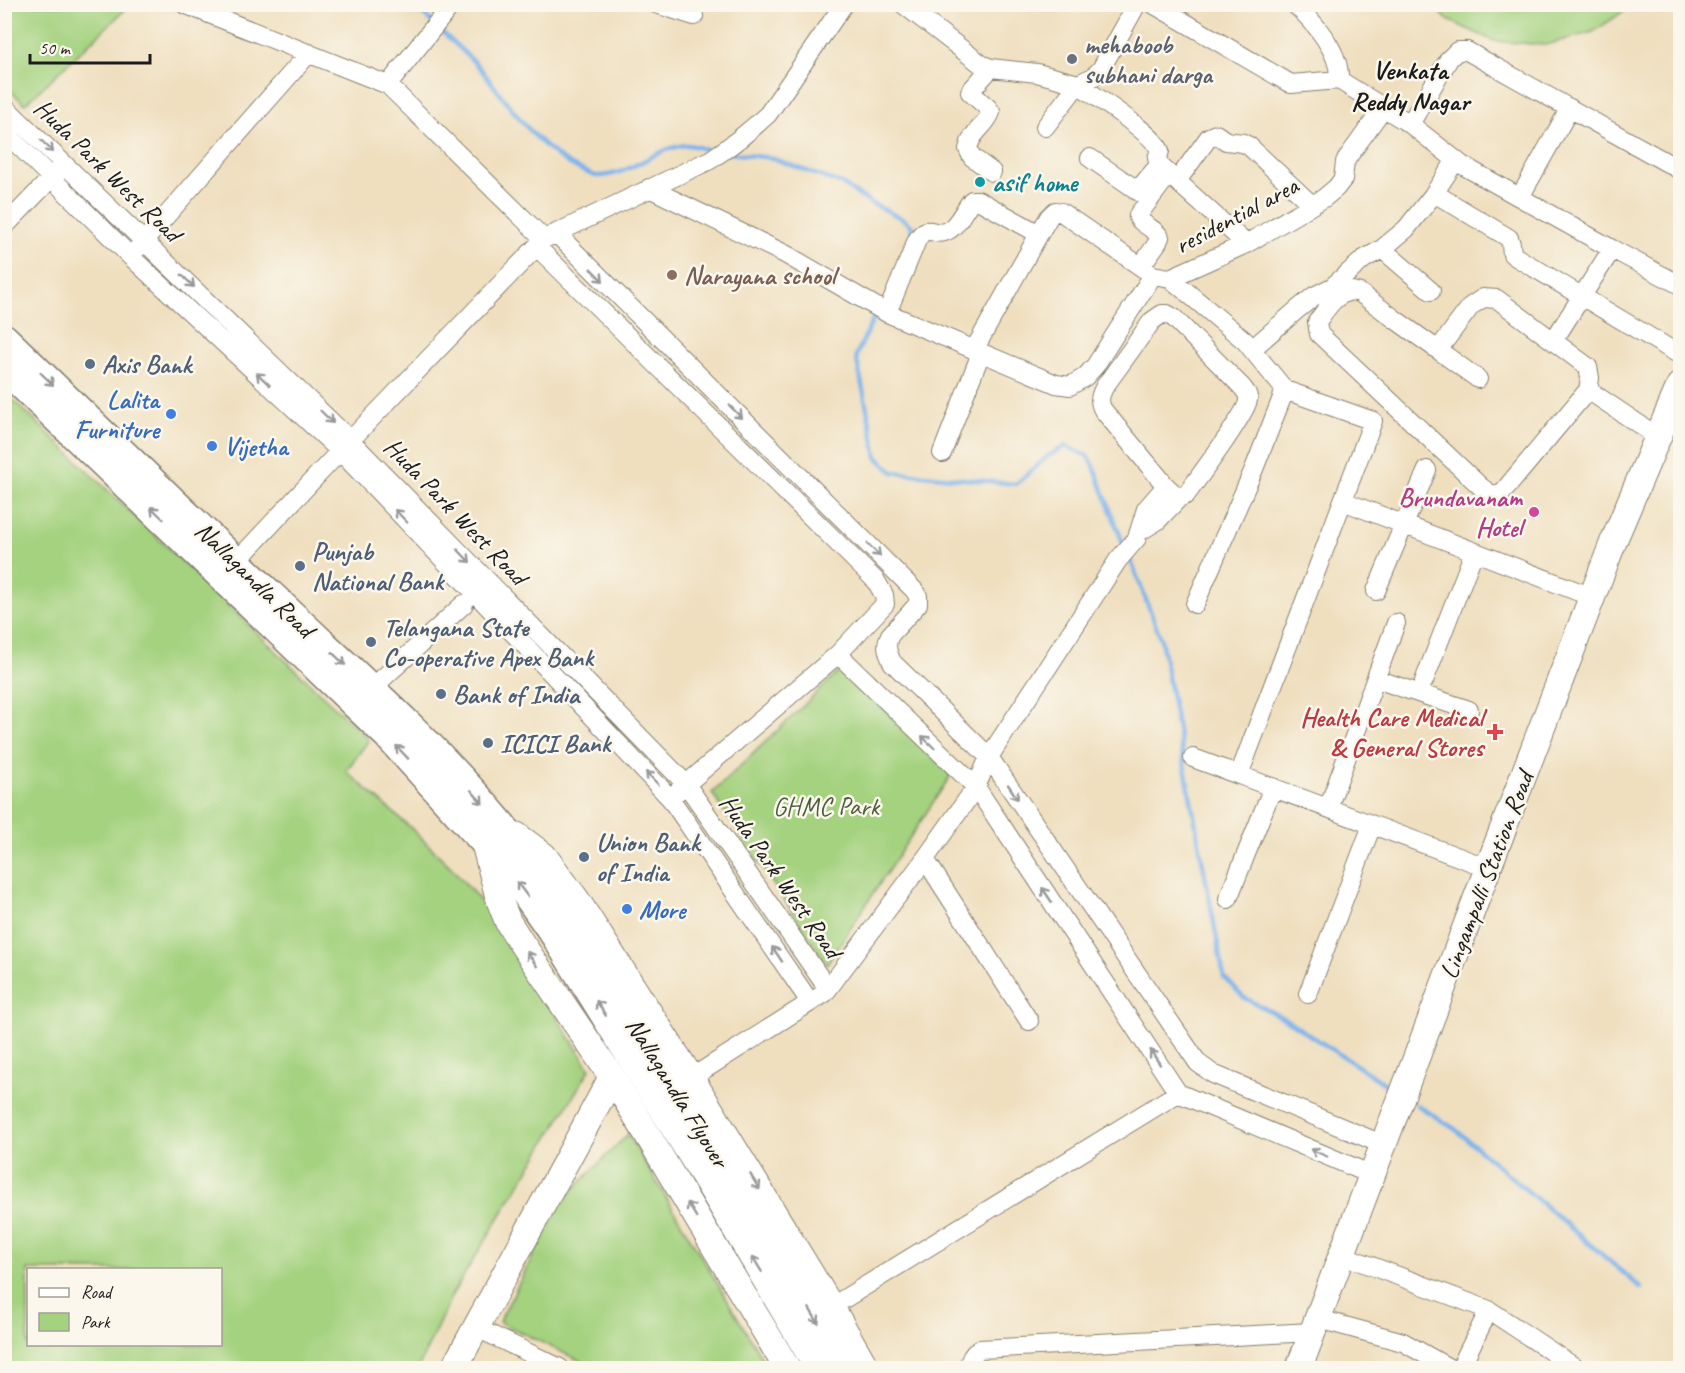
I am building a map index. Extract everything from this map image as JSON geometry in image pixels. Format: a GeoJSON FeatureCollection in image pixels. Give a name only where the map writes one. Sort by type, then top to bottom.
{"type":"FeatureCollection","features":[{"type":"Feature","properties":{"kind":"main road","name":"Nallagandla Road"},"geometry":{"type":"LineString","coordinates":[[4,338],[459,776],[492,833]]}},
{"type":"Feature","properties":{"kind":"main road","name":"Nallagandla Road"},"geometry":{"type":"LineString","coordinates":[[4,368],[388,736],[440,791],[492,833]]}},
{"type":"Feature","properties":{"kind":"main road","name":"Nallagandla Flyover"},"geometry":{"type":"LineString","coordinates":[[492,833],[521,887],[565,931],[725,1167],[844,1368]]}},
{"type":"Feature","properties":{"kind":"main road","name":"Nallagandla Flyover"},"geometry":{"type":"LineString","coordinates":[[565,931],[707,1179],[819,1368]]}},
{"type":"Feature","properties":{"kind":"street"},"geometry":{"type":"LineString","coordinates":[[183,4],[388,86],[545,240],[914,590],[918,596],[918,604],[890,634],[888,640],[886,649],[892,662],[989,757],[1198,1063],[1212,1074],[1384,1145]]}},
{"type":"Feature","properties":{"kind":"street"},"geometry":{"type":"LineString","coordinates":[[656,4],[694,16]]}},
{"type":"Feature","properties":{"kind":"street"},"geometry":{"type":"LineString","coordinates":[[236,562],[545,240],[710,160],[752,129],[768,114],[844,4]]}},
{"type":"Feature","properties":{"kind":"street"},"geometry":{"type":"LineString","coordinates":[[903,4],[981,64],[991,68],[1036,73],[1078,84],[1137,126],[1157,144],[1160,151],[1157,158],[1169,173],[1246,244]]}},
{"type":"Feature","properties":{"kind":"street"},"geometry":{"type":"LineString","coordinates":[[1045,127],[1078,84],[1093,77],[1101,69],[1137,4]]}},
{"type":"Feature","properties":{"kind":"street"},"geometry":{"type":"LineString","coordinates":[[1153,4],[1291,84],[1340,80],[1410,124],[1456,160],[1680,285]]}},
{"type":"Feature","properties":{"kind":"street"},"geometry":{"type":"LineString","coordinates":[[1294,4],[1335,54],[1340,80]]}},
{"type":"Feature","properties":{"kind":"street"},"geometry":{"type":"LineString","coordinates":[[388,86],[450,6]]}},
{"type":"Feature","properties":{"kind":"street"},"geometry":{"type":"LineString","coordinates":[[1410,124],[1449,59],[1457,51],[1467,51],[1680,170]]}},
{"type":"Feature","properties":{"kind":"street"},"geometry":{"type":"LineString","coordinates":[[131,257],[309,53]]}},
{"type":"Feature","properties":{"kind":"street"},"geometry":{"type":"LineString","coordinates":[[991,68],[970,92],[991,112],[989,118],[973,135],[968,149],[972,157],[992,172]]}},
{"type":"Feature","properties":{"kind":"street","name":"Huda Park West Road"},"geometry":{"type":"LineString","coordinates":[[4,106],[145,240],[345,446],[686,784],[828,989]]}},
{"type":"Feature","properties":{"kind":"street","name":"residential area"},"geometry":{"type":"LineString","coordinates":[[649,188],[785,254],[886,313],[1056,384],[1070,386],[1085,377],[1095,366],[1155,273],[1246,244],[1324,198],[1336,188],[1343,179],[1345,162],[1384,107]]}},
{"type":"Feature","properties":{"kind":"street"},"geometry":{"type":"LineString","coordinates":[[1520,197],[1570,108]]}},
{"type":"Feature","properties":{"kind":"street","name":"Huda Park West Road"},"geometry":{"type":"LineString","coordinates":[[4,131],[131,257],[345,446],[670,798],[810,1002]]}},
{"type":"Feature","properties":{"kind":"street"},"geometry":{"type":"LineString","coordinates":[[1155,273],[1160,237],[1138,218],[1144,195],[1209,137],[1216,134],[1226,141],[1243,143],[1312,205]]}},
{"type":"Feature","properties":{"kind":"street"},"geometry":{"type":"LineString","coordinates":[[1090,158],[1144,195]]}},
{"type":"Feature","properties":{"kind":"street"},"geometry":{"type":"LineString","coordinates":[[1251,349],[1314,296],[1332,287],[1364,259],[1382,249],[1406,229],[1456,160]]}},
{"type":"Feature","properties":{"kind":"street"},"geometry":{"type":"LineString","coordinates":[[4,227],[65,164]]}},
{"type":"Feature","properties":{"kind":"street"},"geometry":{"type":"LineString","coordinates":[[1434,193],[1509,238],[1512,254],[1516,257],[1680,355]]}},
{"type":"Feature","properties":{"kind":"street"},"geometry":{"type":"LineString","coordinates":[[886,313],[922,232],[927,230],[939,233],[948,231],[970,201],[974,199],[1039,234]]}},
{"type":"Feature","properties":{"kind":"street"},"geometry":{"type":"LineString","coordinates":[[942,453],[978,351],[1039,234],[1055,211],[1155,273],[1245,341],[1285,390],[1373,421],[1239,775]]}},
{"type":"Feature","properties":{"kind":"street"},"geometry":{"type":"LineString","coordinates":[[545,240],[876,581],[884,595],[885,604],[838,654],[670,798]]}},
{"type":"Feature","properties":{"kind":"street"},"geometry":{"type":"LineString","coordinates":[[1382,249],[1431,291]]}},
{"type":"Feature","properties":{"kind":"street"},"geometry":{"type":"LineString","coordinates":[[1559,332],[1612,249]]}},
{"type":"Feature","properties":{"kind":"street"},"geometry":{"type":"LineString","coordinates":[[1438,350],[1471,306],[1483,298],[1497,299],[1588,368],[1590,378],[1588,390],[1502,493],[1492,495],[1481,487],[1319,334],[1317,322],[1329,305],[1344,292],[1360,293],[1478,380]]}},
{"type":"Feature","properties":{"kind":"street"},"geometry":{"type":"LineString","coordinates":[[691,1078],[825,993],[976,787],[989,757],[1118,560],[1138,535],[1146,509],[1172,492],[1186,495],[1242,415],[1249,400],[1247,393],[1174,318],[1162,314],[1152,321],[1106,386],[1100,398],[1100,404],[1172,492]]}},
{"type":"Feature","properties":{"kind":"street","name":"Lingampalli Station Road"},"geometry":{"type":"LineString","coordinates":[[1299,1368],[1592,597],[1622,520],[1680,385]]}},
{"type":"Feature","properties":{"kind":"street"},"geometry":{"type":"LineString","coordinates":[[1195,604],[1285,390]]}},
{"type":"Feature","properties":{"kind":"street"},"geometry":{"type":"LineString","coordinates":[[1588,390],[1658,438]]}},
{"type":"Feature","properties":{"kind":"street"},"geometry":{"type":"LineString","coordinates":[[1376,591],[1427,470]]}},
{"type":"Feature","properties":{"kind":"street"},"geometry":{"type":"LineString","coordinates":[[1343,501],[1592,597]]}},
{"type":"Feature","properties":{"kind":"street"},"geometry":{"type":"LineString","coordinates":[[1424,681],[1474,552]]}},
{"type":"Feature","properties":{"kind":"street"},"geometry":{"type":"LineString","coordinates":[[371,689],[464,604]]}},
{"type":"Feature","properties":{"kind":"street"},"geometry":{"type":"LineString","coordinates":[[1328,808],[1396,622]]}},
{"type":"Feature","properties":{"kind":"street"},"geometry":{"type":"LineString","coordinates":[[838,654],[976,787],[1178,1093],[1372,1175]]}},
{"type":"Feature","properties":{"kind":"street"},"geometry":{"type":"LineString","coordinates":[[1376,679],[1468,710]]}},
{"type":"Feature","properties":{"kind":"street"},"geometry":{"type":"LineString","coordinates":[[1193,758],[1488,868]]}},
{"type":"Feature","properties":{"kind":"street"},"geometry":{"type":"LineString","coordinates":[[1228,899],[1273,787]]}},
{"type":"Feature","properties":{"kind":"street"},"geometry":{"type":"LineString","coordinates":[[1308,994],[1372,825]]}},
{"type":"Feature","properties":{"kind":"street"},"geometry":{"type":"LineString","coordinates":[[787,1368],[612,1077],[508,922],[499,899],[492,833],[535,848],[553,867],[691,1078],[866,1368]]}},
{"type":"Feature","properties":{"kind":"street"},"geometry":{"type":"LineString","coordinates":[[925,859],[1029,1021]]}},
{"type":"Feature","properties":{"kind":"street"},"geometry":{"type":"LineString","coordinates":[[454,1368],[612,1077]]}},
{"type":"Feature","properties":{"kind":"street"},"geometry":{"type":"LineString","coordinates":[[831,1307],[1178,1093]]}},
{"type":"Feature","properties":{"kind":"street"},"geometry":{"type":"LineString","coordinates":[[1342,1255],[1489,1310],[1576,1368]]}},
{"type":"Feature","properties":{"kind":"street"},"geometry":{"type":"LineString","coordinates":[[1460,1368],[1489,1310]]}},
{"type":"Feature","properties":{"kind":"street"},"geometry":{"type":"LineString","coordinates":[[970,1368],[969,1363],[973,1354],[979,1349],[1316,1325],[1403,1342],[1449,1368]]}},
{"type":"Feature","properties":{"kind":"street"},"geometry":{"type":"LineString","coordinates":[[476,1327],[560,1368]]}},
{"type":"Feature","properties":{"kind":"green space"},"geometry":{"type":"Polygon","coordinates":[[[5,5],[120,5],[127,8],[25,104],[5,86],[5,5]]]}},
{"type":"Feature","properties":{"kind":"green space"},"geometry":{"type":"Polygon","coordinates":[[[1431,5],[1633,5],[1593,32],[1545,45],[1494,41],[1448,20],[1431,5]]]}},
{"type":"Feature","properties":{"kind":"green space"},"geometry":{"type":"Polygon","coordinates":[[[4,391],[369,740],[346,771],[452,868],[489,911],[590,1069],[453,1293],[418,1368],[5,1368],[4,391]]]}},
{"type":"Feature","properties":{"kind":"green space","name":"GHMC Park"},"geometry":{"type":"Polygon","coordinates":[[[844,667],[951,775],[827,964],[712,793],[844,667]]]}},
{"type":"Feature","properties":{"kind":"green space"},"geometry":{"type":"Polygon","coordinates":[[[628,1134],[768,1368],[595,1368],[499,1322],[561,1202],[628,1134]]]}},
{"type":"Feature","properties":{"kind":"waterway"},"geometry":{"type":"LineString","coordinates":[[412,4],[432,22]]}},
{"type":"Feature","properties":{"kind":"waterway"},"geometry":{"type":"LineString","coordinates":[[438,28],[478,66],[536,137],[563,160],[579,169],[596,176],[608,175],[674,147],[689,145],[712,151]]}},
{"type":"Feature","properties":{"kind":"waterway"},"geometry":{"type":"LineString","coordinates":[[730,153],[772,158],[842,184],[871,203],[903,219],[912,226],[911,237]]}},
{"type":"Feature","properties":{"kind":"waterway"},"geometry":{"type":"LineString","coordinates":[[876,313],[856,356],[877,457],[893,472],[1016,484],[1048,456],[1066,446],[1087,456],[1093,464],[1124,546]]}},
{"type":"Feature","properties":{"kind":"waterway"},"geometry":{"type":"LineString","coordinates":[[1129,556],[1161,639],[1224,977],[1243,997],[1285,1019],[1393,1089]]}},
{"type":"Feature","properties":{"kind":"waterway"},"geometry":{"type":"LineString","coordinates":[[1417,1105],[1455,1129],[1641,1288]]}},
{"type":"Feature","properties":{"kind":"place","name":"mehaboob subhani darga"},"geometry":{"type":"Point","coordinates":[1072,59]}},
{"type":"Feature","properties":{"kind":"place","name":"asif home"},"geometry":{"type":"Point","coordinates":[980,182]}},
{"type":"Feature","properties":{"kind":"place","name":"Narayana school"},"geometry":{"type":"Point","coordinates":[672,275]}},
{"type":"Feature","properties":{"kind":"place","name":"Axis Bank"},"geometry":{"type":"Point","coordinates":[90,364]}},
{"type":"Feature","properties":{"kind":"place","name":"Lalita Furniture"},"geometry":{"type":"Point","coordinates":[171,414]}},
{"type":"Feature","properties":{"kind":"place","name":"Vijetha"},"geometry":{"type":"Point","coordinates":[212,446]}},
{"type":"Feature","properties":{"kind":"place","name":"Brundavanam Hotel"},"geometry":{"type":"Point","coordinates":[1534,512]}},
{"type":"Feature","properties":{"kind":"place","name":"Punjab National Bank"},"geometry":{"type":"Point","coordinates":[300,566]}},
{"type":"Feature","properties":{"kind":"place","name":"Telangana State Co-operative Apex Bank"},"geometry":{"type":"Point","coordinates":[371,642]}},
{"type":"Feature","properties":{"kind":"place","name":"Bank of India"},"geometry":{"type":"Point","coordinates":[441,694]}},
{"type":"Feature","properties":{"kind":"place","name":"Health Care Medical & General Stores"},"geometry":{"type":"Point","coordinates":[1495,732]}},
{"type":"Feature","properties":{"kind":"place","name":"ICICI Bank"},"geometry":{"type":"Point","coordinates":[488,743]}},
{"type":"Feature","properties":{"kind":"place","name":"Union Bank of India"},"geometry":{"type":"Point","coordinates":[584,857]}},
{"type":"Feature","properties":{"kind":"place","name":"More"},"geometry":{"type":"Point","coordinates":[627,909]}},
{"type":"Feature","properties":{"kind":"district","name":"Venkata Reddy Nagar"},"geometry":{"type":"Point","coordinates":[1410,86]}}]}
